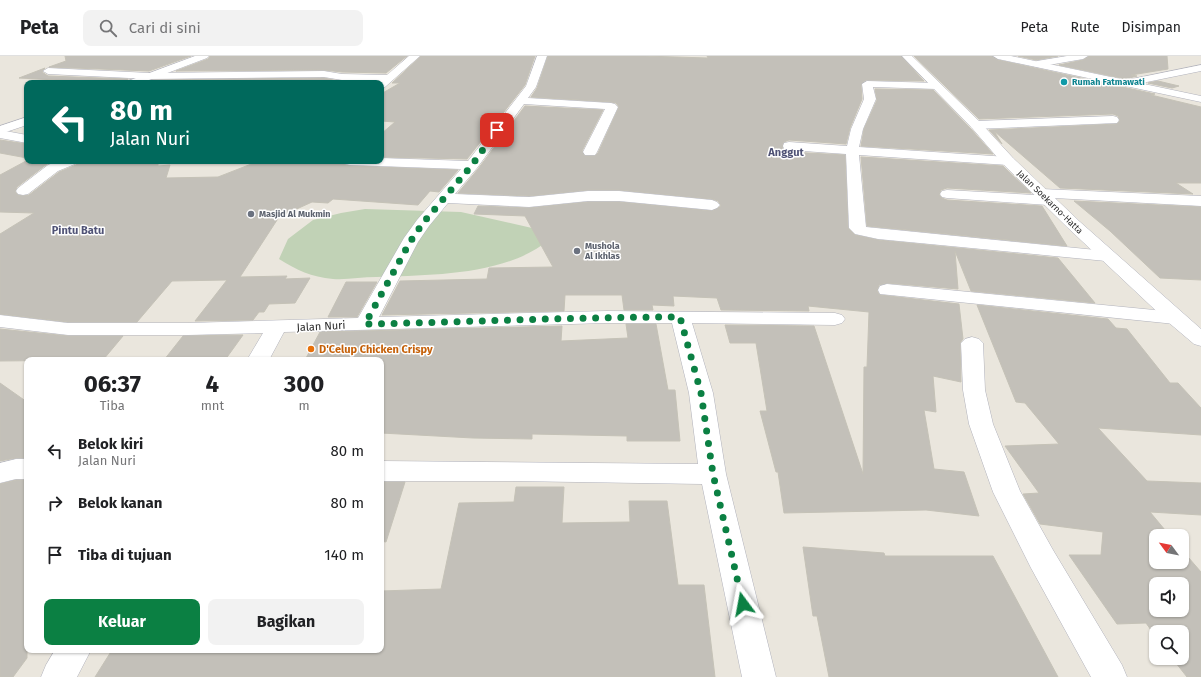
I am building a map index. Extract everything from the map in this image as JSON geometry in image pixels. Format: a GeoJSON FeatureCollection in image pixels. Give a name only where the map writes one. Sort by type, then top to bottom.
{"type":"FeatureCollection","features":[{"type":"Feature","properties":{"kind":"street"},"geometry":{"type":"LineString","coordinates":[[140,80],[204,56]]}},
{"type":"Feature","properties":{"kind":"street"},"geometry":{"type":"LineString","coordinates":[[384,82],[415,56]]}},
{"type":"Feature","properties":{"kind":"street"},"geometry":{"type":"LineString","coordinates":[[365,324],[410,242],[430,213],[472,165],[531,87],[542,56]]}},
{"type":"Feature","properties":{"kind":"street","name":"Jalan Soekarno-Hatta"},"geometry":{"type":"LineString","coordinates":[[907,56],[976,125],[1008,161],[1106,256],[1201,340]]}},
{"type":"Feature","properties":{"kind":"street"},"geometry":{"type":"LineString","coordinates":[[998,56],[1201,99]]}},
{"type":"Feature","properties":{"kind":"street"},"geometry":{"type":"LineString","coordinates":[[1037,64],[1082,56]]}},
{"type":"Feature","properties":{"kind":"street"},"geometry":{"type":"LineString","coordinates":[[1127,83],[1201,68]]}},
{"type":"Feature","properties":{"kind":"street"},"geometry":{"type":"LineString","coordinates":[[48,70],[150,76],[279,76],[324,74],[367,80]]}},
{"type":"Feature","properties":{"kind":"street"},"geometry":{"type":"LineString","coordinates":[[272,80],[279,76]]}},
{"type":"Feature","properties":{"kind":"street"},"geometry":{"type":"LineString","coordinates":[[937,86],[867,84],[870,99],[857,128],[852,151],[857,228],[861,231],[878,234],[1106,256]]}},
{"type":"Feature","properties":{"kind":"street"},"geometry":{"type":"LineString","coordinates":[[521,101],[611,106],[612,107],[590,152]]}},
{"type":"Feature","properties":{"kind":"street"},"geometry":{"type":"LineString","coordinates":[[976,125],[1113,120]]}},
{"type":"Feature","properties":{"kind":"street"},"geometry":{"type":"LineString","coordinates":[[0,130],[24,122]]}},
{"type":"Feature","properties":{"kind":"street"},"geometry":{"type":"LineString","coordinates":[[0,134],[24,138]]}},
{"type":"Feature","properties":{"kind":"street"},"geometry":{"type":"LineString","coordinates":[[789,146],[1008,161]]}},
{"type":"Feature","properties":{"kind":"street"},"geometry":{"type":"LineString","coordinates":[[384,162],[472,165]]}},
{"type":"Feature","properties":{"kind":"street"},"geometry":{"type":"LineString","coordinates":[[23,191],[53,168],[63,164]]}},
{"type":"Feature","properties":{"kind":"street"},"geometry":{"type":"LineString","coordinates":[[947,194],[1143,197],[1180,201],[1201,201]]}},
{"type":"Feature","properties":{"kind":"street"},"geometry":{"type":"LineString","coordinates":[[444,198],[518,202],[588,196],[619,196],[712,205]]}},
{"type":"Feature","properties":{"kind":"street"},"geometry":{"type":"LineString","coordinates":[[887,290],[1175,318]]}},
{"type":"Feature","properties":{"kind":"street","name":"Jalan Nuri"},"geometry":{"type":"LineString","coordinates":[[0,321],[68,329],[188,329],[276,328],[607,317],[835,319]]}},
{"type":"Feature","properties":{"kind":"street"},"geometry":{"type":"LineString","coordinates":[[680,317],[701,393],[713,474],[759,677]]}},
{"type":"Feature","properties":{"kind":"street"},"geometry":{"type":"LineString","coordinates":[[260,357],[276,328]]}},
{"type":"Feature","properties":{"kind":"street"},"geometry":{"type":"LineString","coordinates":[[972,343],[974,390],[981,424],[1007,492],[1042,559],[1110,677]]}},
{"type":"Feature","properties":{"kind":"street"},"geometry":{"type":"LineString","coordinates":[[0,473],[16,468],[24,469]]}},
{"type":"Feature","properties":{"kind":"street"},"geometry":{"type":"LineString","coordinates":[[384,471],[713,474]]}},
{"type":"Feature","properties":{"kind":"street"},"geometry":{"type":"LineString","coordinates":[[58,677],[72,653]]}},
{"type":"Feature","properties":{"kind":"green space"},"geometry":{"type":"Polygon","coordinates":[[[365,209],[461,212],[532,228],[549,240],[531,252],[511,261],[489,267],[443,274],[333,279],[318,277],[304,272],[279,259],[288,239],[313,220],[365,209]]]}},
{"type":"Feature","properties":{"kind":"building"},"geometry":{"type":"Polygon","coordinates":[[[65,56],[191,56],[149,71],[49,67],[66,61],[65,56]]]}},
{"type":"Feature","properties":{"kind":"building"},"geometry":{"type":"Polygon","coordinates":[[[210,56],[407,56],[386,73],[324,70],[176,71],[208,59],[210,56]]]}},
{"type":"Feature","properties":{"kind":"building"},"geometry":{"type":"Polygon","coordinates":[[[421,56],[535,56],[525,85],[467,159],[384,157],[384,131],[395,122],[384,121],[384,92],[400,83],[392,83],[421,56]]]}},
{"type":"Feature","properties":{"kind":"building"},"geometry":{"type":"Polygon","coordinates":[[[548,56],[708,58],[707,56],[901,56],[924,81],[866,80],[861,84],[862,99],[850,128],[846,144],[789,140],[784,142],[782,146],[784,150],[789,152],[845,155],[848,228],[855,235],[878,240],[1058,258],[1095,303],[971,291],[955,251],[958,289],[887,283],[879,285],[877,291],[880,295],[959,304],[963,339],[960,343],[961,382],[933,376],[936,412],[924,410],[934,469],[964,472],[979,516],[926,510],[784,513],[778,472],[776,472],[760,411],[767,411],[756,343],[730,343],[725,325],[814,326],[863,474],[864,367],[867,367],[869,312],[808,306],[809,311],[721,310],[717,298],[673,296],[674,306],[652,305],[653,310],[624,310],[622,295],[565,295],[564,311],[382,315],[400,281],[487,279],[489,268],[553,267],[525,216],[474,214],[478,206],[529,208],[588,202],[619,202],[712,211],[721,206],[718,201],[712,199],[619,190],[588,190],[529,196],[458,193],[478,169],[525,106],[603,110],[582,151],[585,156],[595,156],[598,153],[619,107],[616,103],[611,102],[531,97],[537,88],[548,56]]]}},
{"type":"Feature","properties":{"kind":"building"},"geometry":{"type":"Polygon","coordinates":[[[914,56],[992,56],[998,60],[1155,94],[1151,95],[1201,107],[1201,183],[1176,183],[1193,194],[1060,188],[994,131],[1002,144],[989,130],[1117,124],[1120,121],[1118,116],[1113,114],[979,119],[914,56]]]}},
{"type":"Feature","properties":{"kind":"building"},"geometry":{"type":"Polygon","coordinates":[[[1018,56],[1058,56],[1036,60],[1018,56]]]}},
{"type":"Feature","properties":{"kind":"building"},"geometry":{"type":"Polygon","coordinates":[[[1089,56],[1167,56],[1168,69],[1131,75],[1137,76],[1126,79],[1059,65],[1083,60],[1089,56]]]}},
{"type":"Feature","properties":{"kind":"building"},"geometry":{"type":"Polygon","coordinates":[[[45,68],[42,72],[48,76],[128,79],[56,80],[19,78],[45,68]]]}},
{"type":"Feature","properties":{"kind":"building"},"geometry":{"type":"Polygon","coordinates":[[[324,78],[333,80],[152,80],[324,78]]]}},
{"type":"Feature","properties":{"kind":"building"},"geometry":{"type":"Polygon","coordinates":[[[1158,81],[1179,86],[1172,88],[1148,83],[1158,81]]]}},
{"type":"Feature","properties":{"kind":"building"},"geometry":{"type":"Polygon","coordinates":[[[875,89],[933,90],[993,154],[861,146],[864,129],[877,100],[875,89]]]}},
{"type":"Feature","properties":{"kind":"building"},"geometry":{"type":"Polygon","coordinates":[[[0,140],[24,144],[24,157],[0,153],[0,140]]]}},
{"type":"Feature","properties":{"kind":"building"},"geometry":{"type":"Polygon","coordinates":[[[861,157],[1003,166],[1031,193],[947,188],[941,190],[939,195],[947,200],[1042,206],[1067,246],[867,226],[861,157]]]}},
{"type":"Feature","properties":{"kind":"building"},"geometry":{"type":"Polygon","coordinates":[[[24,162],[24,164],[47,164],[17,187],[15,192],[18,195],[23,196],[29,195],[59,172],[76,164],[170,165],[166,178],[218,177],[251,164],[344,164],[350,166],[458,170],[439,192],[430,191],[418,205],[333,199],[328,203],[312,202],[279,217],[240,277],[287,276],[285,279],[310,278],[295,303],[269,304],[264,312],[259,312],[253,320],[195,321],[227,280],[172,281],[137,322],[68,322],[0,314],[0,234],[34,213],[0,212],[0,175],[24,162]]]}},
{"type":"Feature","properties":{"kind":"building"},"geometry":{"type":"Polygon","coordinates":[[[1074,201],[1201,207],[1201,280],[1160,278],[1110,231],[1074,201]]]}},
{"type":"Feature","properties":{"kind":"building"},"geometry":{"type":"Polygon","coordinates":[[[346,282],[377,282],[357,317],[328,317],[346,282]]]}},
{"type":"Feature","properties":{"kind":"building"},"geometry":{"type":"Polygon","coordinates":[[[977,305],[1108,319],[1116,328],[1127,329],[1170,383],[1178,383],[1201,408],[1201,435],[1098,428],[1147,481],[1201,483],[1201,515],[1150,512],[1164,529],[1149,529],[1149,569],[1189,569],[1189,558],[1201,572],[1201,677],[1187,677],[1178,665],[1189,665],[1189,625],[1149,625],[1149,627],[1146,623],[1117,624],[1069,555],[1101,555],[1103,532],[1040,524],[1023,494],[1039,493],[1005,446],[1059,444],[1025,403],[1016,402],[977,305]]]}},
{"type":"Feature","properties":{"kind":"building"},"geometry":{"type":"Polygon","coordinates":[[[626,324],[656,324],[668,390],[675,390],[680,441],[627,441],[627,436],[532,434],[532,439],[473,438],[384,433],[384,357],[307,357],[320,332],[562,326],[561,341],[628,338],[626,324]]]}},
{"type":"Feature","properties":{"kind":"building"},"geometry":{"type":"Polygon","coordinates":[[[0,329],[68,336],[123,336],[106,357],[24,357],[24,361],[0,361],[0,329]]]}},
{"type":"Feature","properties":{"kind":"building"},"geometry":{"type":"Polygon","coordinates":[[[243,335],[227,357],[166,357],[183,336],[243,335]]]}},
{"type":"Feature","properties":{"kind":"building"},"geometry":{"type":"Polygon","coordinates":[[[0,383],[24,400],[24,458],[0,461],[0,383]]]}},
{"type":"Feature","properties":{"kind":"building"},"geometry":{"type":"Polygon","coordinates":[[[16,480],[24,480],[24,653],[27,653],[27,658],[13,677],[0,677],[0,484],[16,480]]]}},
{"type":"Feature","properties":{"kind":"building"},"geometry":{"type":"Polygon","coordinates":[[[384,482],[405,482],[386,542],[384,542],[384,482]]]}},
{"type":"Feature","properties":{"kind":"building"},"geometry":{"type":"Polygon","coordinates":[[[516,487],[564,487],[562,523],[630,522],[629,501],[667,501],[678,585],[704,585],[715,677],[95,677],[110,653],[384,653],[384,591],[441,589],[459,503],[514,502],[516,487]]]}},
{"type":"Feature","properties":{"kind":"building"},"geometry":{"type":"Polygon","coordinates":[[[803,547],[884,553],[885,556],[993,556],[1058,677],[829,677],[817,616],[813,616],[803,547]]]}},
{"type":"Feature","properties":{"kind":"place","name":"Rumah Fatmawati"},"geometry":{"type":"Point","coordinates":[1064,82]}},
{"type":"Feature","properties":{"kind":"place","name":"Masjid Al Mukmin"},"geometry":{"type":"Point","coordinates":[251,214]}},
{"type":"Feature","properties":{"kind":"place","name":"Mushola Al Ikhlas"},"geometry":{"type":"Point","coordinates":[577,251]}},
{"type":"Feature","properties":{"kind":"place","name":"D'Celup Chicken Crispy"},"geometry":{"type":"Point","coordinates":[311,349]}},
{"type":"Feature","properties":{"kind":"district","name":"Anggut"},"geometry":{"type":"Point","coordinates":[786,152]}},
{"type":"Feature","properties":{"kind":"district","name":"Pintu Batu"},"geometry":{"type":"Point","coordinates":[78,230]}},
{"type":"Feature","properties":{"kind":"route"},"geometry":{"type":"LineString","coordinates":[[497,130],[472,165],[430,213],[410,242],[365,324],[513,321],[607,317],[680,317],[701,393],[713,474],[743,604]]}}]}
